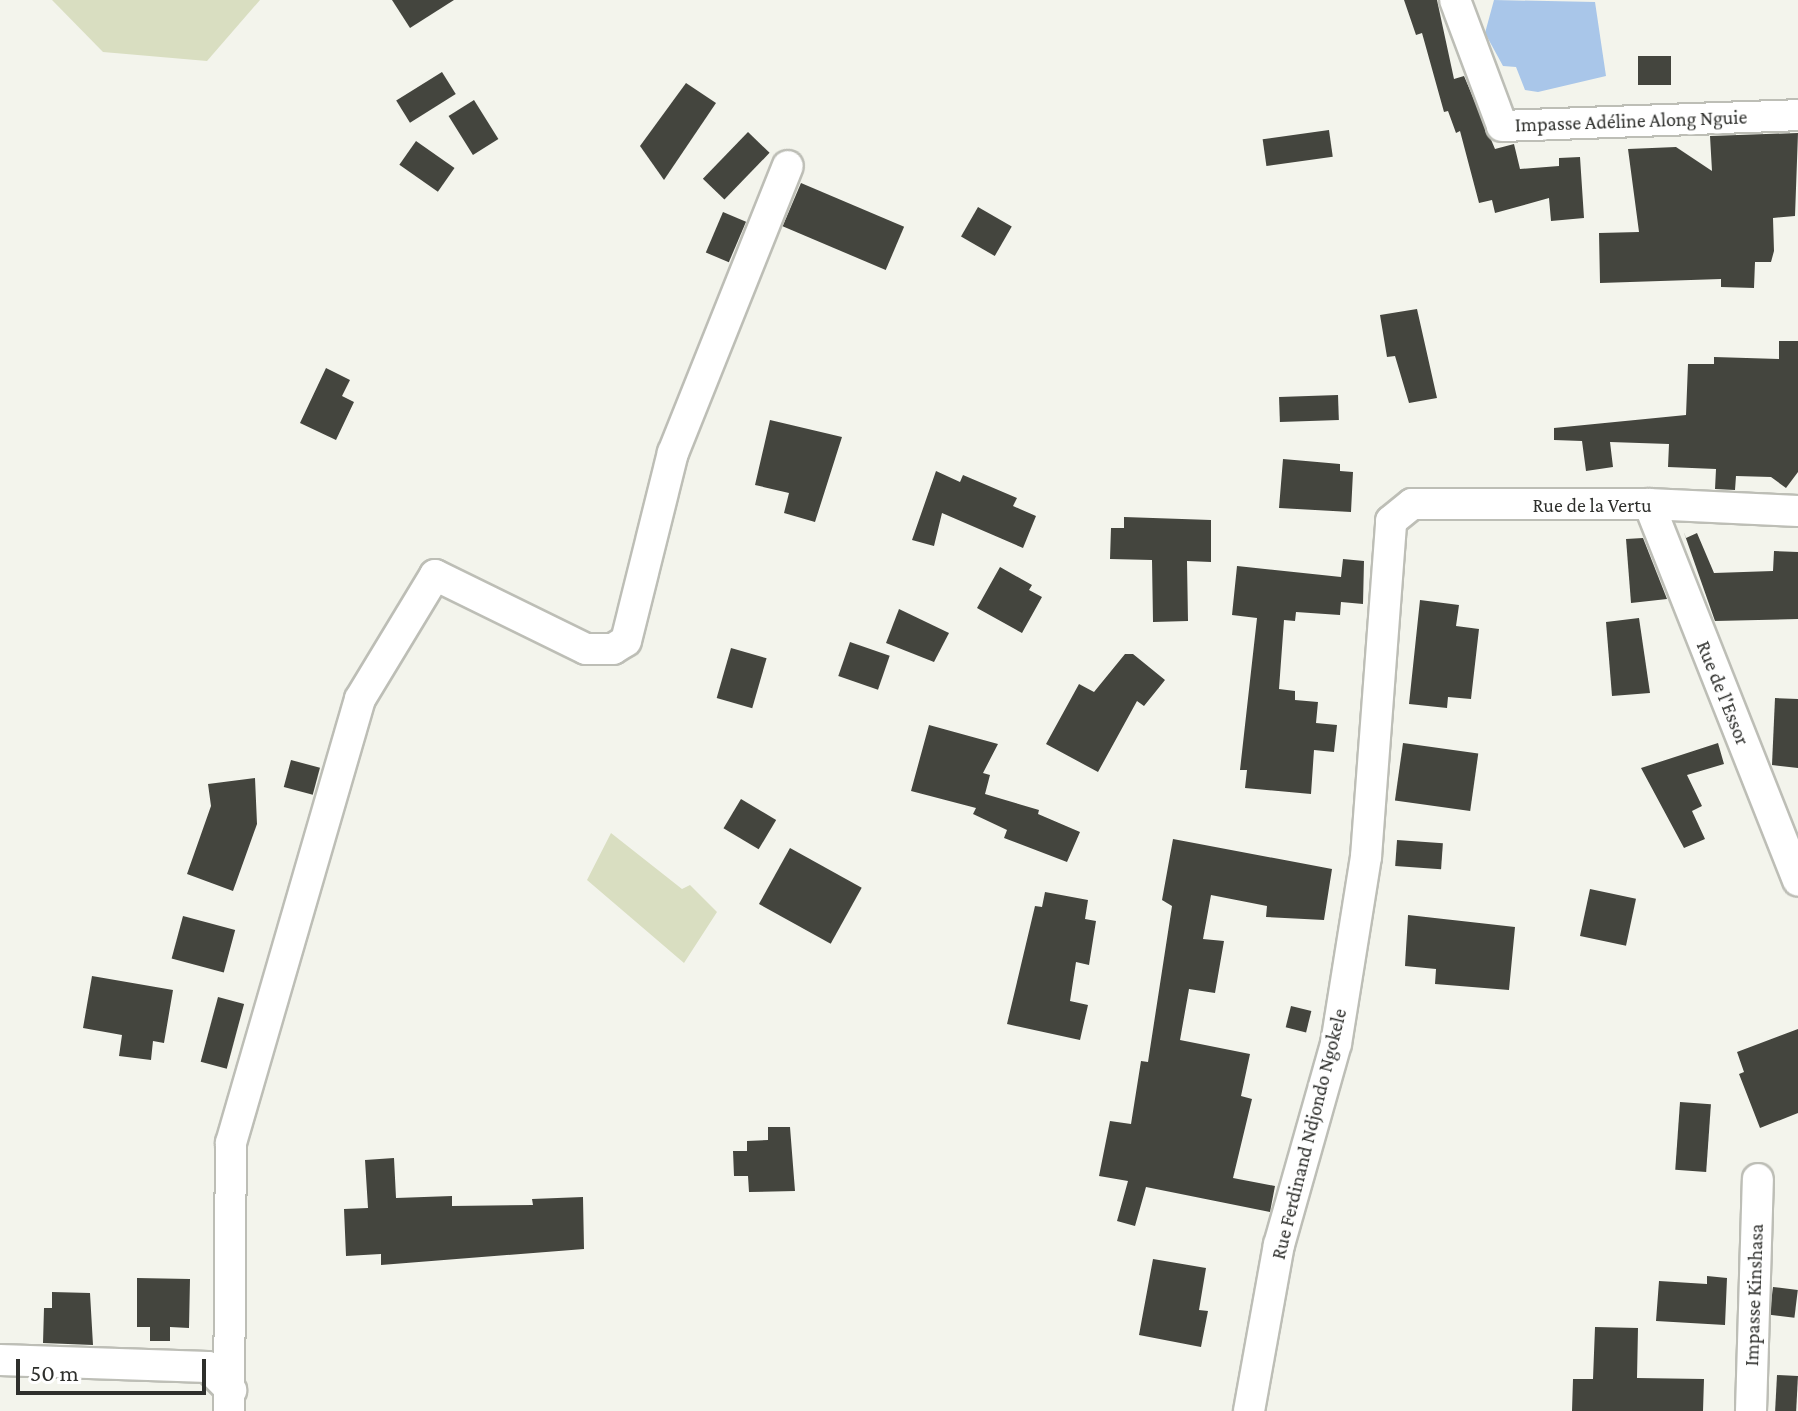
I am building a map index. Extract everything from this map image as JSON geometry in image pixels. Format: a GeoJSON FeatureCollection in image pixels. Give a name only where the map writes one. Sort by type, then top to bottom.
{"type":"FeatureCollection","features":[{"type":"Feature","properties":{"kind":"street","name":"Impasse Adéline Along Nguie"},"geometry":{"type":"LineString","coordinates":[[1455,0],[1502,126],[1798,115]]}},
{"type":"Feature","properties":{"kind":"street"},"geometry":{"type":"LineString","coordinates":[[230,1400],[231,1143],[360,699],[435,575],[586,649],[613,649],[626,641],[673,453],[788,166]]}},
{"type":"Feature","properties":{"kind":"street","name":"Rue de la Vertu"},"geometry":{"type":"LineString","coordinates":[[1391,521],[1412,504],[1649,504],[1798,511]]}},
{"type":"Feature","properties":{"kind":"street","name":"Rue de l'Essor"},"geometry":{"type":"LineString","coordinates":[[1649,504],[1798,881]]}},
{"type":"Feature","properties":{"kind":"street","name":"Rue Ferdinand Ndjondo Ngokele"},"geometry":{"type":"LineString","coordinates":[[1249,1411],[1279,1245],[1336,1044],[1366,857],[1391,521]]}},
{"type":"Feature","properties":{"kind":"street","name":"Impasse Kinshasa"},"geometry":{"type":"LineString","coordinates":[[1751,1411],[1758,1179]]}},
{"type":"Feature","properties":{"kind":"street"},"geometry":{"type":"LineString","coordinates":[[0,1360],[208,1367],[230,1400]]}},
{"type":"Feature","properties":{"kind":"green space"},"geometry":{"type":"Polygon","coordinates":[[[52,0],[260,0],[207,61],[103,52],[52,0]]]}},
{"type":"Feature","properties":{"kind":"green space"},"geometry":{"type":"Polygon","coordinates":[[[611,833],[682,889],[690,885],[717,912],[684,963],[587,880],[611,833]]]}},
{"type":"Feature","properties":{"kind":"water"},"geometry":{"type":"Polygon","coordinates":[[[1494,0],[1595,2],[1606,76],[1538,92],[1525,90],[1516,67],[1503,66],[1485,33],[1494,0]]]}},
{"type":"Feature","properties":{"kind":"building"},"geometry":{"type":"Polygon","coordinates":[[[392,0],[454,0],[410,28],[392,0]]]}},
{"type":"Feature","properties":{"kind":"building"},"geometry":{"type":"Polygon","coordinates":[[[1404,0],[1437,0],[1454,79],[1464,76],[1495,149],[1514,144],[1520,169],[1559,166],[1559,158],[1580,157],[1584,218],[1551,221],[1549,198],[1495,213],[1492,200],[1479,203],[1460,131],[1456,133],[1448,111],[1444,112],[1422,33],[1416,35],[1404,0]]]}},
{"type":"Feature","properties":{"kind":"building"},"geometry":{"type":"Polygon","coordinates":[[[1638,56],[1671,56],[1671,85],[1638,85],[1638,56]]]}},
{"type":"Feature","properties":{"kind":"building"},"geometry":{"type":"Polygon","coordinates":[[[442,72],[456,94],[410,123],[396,101],[442,72]]]}},
{"type":"Feature","properties":{"kind":"building"},"geometry":{"type":"Polygon","coordinates":[[[686,83],[716,103],[664,180],[640,146],[686,83]]]}},
{"type":"Feature","properties":{"kind":"building"},"geometry":{"type":"Polygon","coordinates":[[[474,100],[498,139],[473,155],[449,116],[474,100]]]}},
{"type":"Feature","properties":{"kind":"building"},"geometry":{"type":"Polygon","coordinates":[[[1329,130],[1333,157],[1266,166],[1263,139],[1329,130]]]}},
{"type":"Feature","properties":{"kind":"building"},"geometry":{"type":"Polygon","coordinates":[[[748,132],[770,153],[724,200],[703,179],[748,132]]]}},
{"type":"Feature","properties":{"kind":"building"},"geometry":{"type":"Polygon","coordinates":[[[1798,133],[1795,216],[1773,218],[1774,251],[1771,262],[1755,262],[1754,288],[1721,287],[1721,279],[1600,283],[1599,233],[1639,232],[1628,149],[1676,147],[1712,171],[1710,136],[1798,133]]]}},
{"type":"Feature","properties":{"kind":"building"},"geometry":{"type":"Polygon","coordinates":[[[416,141],[455,168],[438,192],[399,165],[416,141]]]}},
{"type":"Feature","properties":{"kind":"building"},"geometry":{"type":"Polygon","coordinates":[[[801,183],[904,227],[886,270],[783,226],[801,183]]]}},
{"type":"Feature","properties":{"kind":"building"},"geometry":{"type":"Polygon","coordinates":[[[978,207],[1012,226],[995,256],[961,236],[978,207]]]}},
{"type":"Feature","properties":{"kind":"building"},"geometry":{"type":"Polygon","coordinates":[[[723,212],[746,222],[729,262],[706,253],[723,212]]]}},
{"type":"Feature","properties":{"kind":"building"},"geometry":{"type":"Polygon","coordinates":[[[1417,309],[1437,398],[1409,403],[1395,356],[1387,357],[1380,315],[1417,309]]]}},
{"type":"Feature","properties":{"kind":"building"},"geometry":{"type":"Polygon","coordinates":[[[1779,341],[1798,341],[1798,472],[1786,488],[1771,477],[1736,476],[1735,490],[1715,489],[1716,469],[1668,467],[1669,444],[1610,442],[1613,467],[1586,471],[1582,441],[1554,440],[1554,428],[1686,415],[1688,364],[1714,364],[1714,357],[1779,359],[1779,341]]]}},
{"type":"Feature","properties":{"kind":"building"},"geometry":{"type":"Polygon","coordinates":[[[326,368],[350,380],[342,396],[354,402],[336,440],[300,423],[326,368]]]}},
{"type":"Feature","properties":{"kind":"building"},"geometry":{"type":"Polygon","coordinates":[[[1338,395],[1339,420],[1280,422],[1279,397],[1338,395]]]}},
{"type":"Feature","properties":{"kind":"building"},"geometry":{"type":"Polygon","coordinates":[[[770,420],[842,437],[815,522],[784,513],[789,493],[755,485],[770,420]]]}},
{"type":"Feature","properties":{"kind":"building"},"geometry":{"type":"Polygon","coordinates":[[[1283,459],[1340,464],[1340,471],[1353,472],[1351,512],[1279,508],[1283,459]]]}},
{"type":"Feature","properties":{"kind":"building"},"geometry":{"type":"Polygon","coordinates":[[[936,471],[960,482],[963,475],[1017,498],[1013,506],[1036,516],[1023,548],[942,513],[934,546],[912,540],[936,471]]]}},
{"type":"Feature","properties":{"kind":"building"},"geometry":{"type":"Polygon","coordinates":[[[1124,517],[1211,520],[1211,562],[1187,561],[1188,621],[1153,622],[1152,560],[1110,559],[1111,528],[1124,528],[1124,517]]]}},
{"type":"Feature","properties":{"kind":"building"},"geometry":{"type":"Polygon","coordinates":[[[1683,530],[1686,538],[1697,533],[1714,573],[1773,571],[1774,551],[1798,552],[1798,619],[1715,621],[1683,530]]]}},
{"type":"Feature","properties":{"kind":"building"},"geometry":{"type":"Polygon","coordinates":[[[1643,538],[1667,599],[1631,603],[1626,539],[1643,538]]]}},
{"type":"Feature","properties":{"kind":"building"},"geometry":{"type":"Polygon","coordinates":[[[1343,559],[1364,561],[1363,604],[1341,602],[1340,615],[1296,612],[1295,621],[1284,620],[1279,689],[1295,691],[1295,700],[1318,702],[1316,723],[1337,725],[1334,752],[1314,750],[1311,794],[1245,788],[1247,770],[1240,770],[1257,618],[1232,615],[1237,566],[1341,577],[1343,559]]]}},
{"type":"Feature","properties":{"kind":"building"},"geometry":{"type":"Polygon","coordinates":[[[1000,567],[1032,585],[1029,590],[1042,597],[1022,633],[977,608],[1000,567]]]}},
{"type":"Feature","properties":{"kind":"building"},"geometry":{"type":"Polygon","coordinates":[[[1420,600],[1459,605],[1456,626],[1479,629],[1471,699],[1448,697],[1447,708],[1409,704],[1420,600]]]}},
{"type":"Feature","properties":{"kind":"building"},"geometry":{"type":"Polygon","coordinates":[[[899,609],[949,633],[934,662],[886,643],[899,609]]]}},
{"type":"Feature","properties":{"kind":"building"},"geometry":{"type":"Polygon","coordinates":[[[1639,618],[1650,693],[1612,696],[1606,622],[1639,618]]]}},
{"type":"Feature","properties":{"kind":"building"},"geometry":{"type":"Polygon","coordinates":[[[850,642],[890,656],[878,690],[838,676],[850,642]]]}},
{"type":"Feature","properties":{"kind":"building"},"geometry":{"type":"Polygon","coordinates":[[[731,648],[767,658],[752,708],[717,698],[731,648]]]}},
{"type":"Feature","properties":{"kind":"building"},"geometry":{"type":"Polygon","coordinates":[[[1125,654],[1133,654],[1165,680],[1144,706],[1137,701],[1098,772],[1046,744],[1079,684],[1094,692],[1125,654]]]}},
{"type":"Feature","properties":{"kind":"building"},"geometry":{"type":"Polygon","coordinates":[[[1775,698],[1798,699],[1798,768],[1772,765],[1775,698]]]}},
{"type":"Feature","properties":{"kind":"building"},"geometry":{"type":"Polygon","coordinates":[[[929,725],[998,744],[983,773],[990,775],[985,794],[1039,810],[1038,814],[1080,832],[1067,862],[1004,838],[1007,830],[973,814],[976,808],[911,791],[929,725]]]}},
{"type":"Feature","properties":{"kind":"building"},"geometry":{"type":"Polygon","coordinates":[[[1403,743],[1478,754],[1470,811],[1395,800],[1403,743]]]}},
{"type":"Feature","properties":{"kind":"building"},"geometry":{"type":"Polygon","coordinates":[[[1718,743],[1724,764],[1687,775],[1702,806],[1692,811],[1705,839],[1684,848],[1641,768],[1718,743]]]}},
{"type":"Feature","properties":{"kind":"building"},"geometry":{"type":"Polygon","coordinates":[[[291,760],[320,768],[313,795],[284,787],[291,760]]]}},
{"type":"Feature","properties":{"kind":"building"},"geometry":{"type":"Polygon","coordinates":[[[255,778],[257,824],[233,891],[187,874],[211,806],[208,784],[255,778]]]}},
{"type":"Feature","properties":{"kind":"building"},"geometry":{"type":"Polygon","coordinates":[[[741,799],[776,820],[759,849],[723,828],[741,799]]]}},
{"type":"Feature","properties":{"kind":"building"},"geometry":{"type":"Polygon","coordinates":[[[1173,839],[1332,869],[1324,920],[1266,917],[1267,906],[1211,895],[1203,939],[1224,941],[1215,993],[1189,989],[1180,1040],[1250,1054],[1241,1096],[1252,1099],[1233,1178],[1275,1186],[1270,1212],[1146,1187],[1135,1226],[1117,1221],[1128,1181],[1099,1176],[1110,1121],[1131,1124],[1141,1061],[1148,1062],[1172,906],[1162,900],[1173,839]]]}},
{"type":"Feature","properties":{"kind":"building"},"geometry":{"type":"Polygon","coordinates":[[[1397,840],[1443,843],[1441,869],[1395,866],[1397,840]]]}},
{"type":"Feature","properties":{"kind":"building"},"geometry":{"type":"Polygon","coordinates":[[[790,848],[862,888],[831,944],[759,904],[790,848]]]}},
{"type":"Feature","properties":{"kind":"building"},"geometry":{"type":"Polygon","coordinates":[[[1590,889],[1636,899],[1626,946],[1580,936],[1590,889]]]}},
{"type":"Feature","properties":{"kind":"building"},"geometry":{"type":"Polygon","coordinates":[[[1045,892],[1088,900],[1085,919],[1096,921],[1089,965],[1076,962],[1070,1001],[1088,1005],[1080,1040],[1007,1024],[1035,906],[1042,907],[1045,892]]]}},
{"type":"Feature","properties":{"kind":"building"},"geometry":{"type":"Polygon","coordinates":[[[1408,915],[1515,927],[1509,990],[1435,984],[1436,969],[1405,966],[1408,915]]]}},
{"type":"Feature","properties":{"kind":"building"},"geometry":{"type":"Polygon","coordinates":[[[183,916],[235,930],[224,972],[172,959],[183,916]]]}},
{"type":"Feature","properties":{"kind":"building"},"geometry":{"type":"Polygon","coordinates":[[[92,976],[173,990],[164,1043],[153,1041],[151,1060],[119,1056],[122,1035],[83,1028],[92,976]]]}},
{"type":"Feature","properties":{"kind":"building"},"geometry":{"type":"Polygon","coordinates":[[[218,997],[244,1004],[227,1069],[201,1062],[218,997]]]}},
{"type":"Feature","properties":{"kind":"building"},"geometry":{"type":"Polygon","coordinates":[[[1291,1006],[1311,1011],[1306,1032],[1286,1027],[1291,1006]]]}},
{"type":"Feature","properties":{"kind":"building"},"geometry":{"type":"Polygon","coordinates":[[[1798,1029],[1798,1113],[1760,1128],[1739,1074],[1744,1072],[1737,1052],[1798,1029]]]}},
{"type":"Feature","properties":{"kind":"building"},"geometry":{"type":"Polygon","coordinates":[[[1680,1102],[1711,1104],[1706,1172],[1675,1170],[1680,1102]]]}},
{"type":"Feature","properties":{"kind":"building"},"geometry":{"type":"Polygon","coordinates":[[[768,1127],[790,1127],[795,1191],[749,1192],[748,1176],[734,1176],[733,1151],[747,1151],[747,1141],[768,1140],[768,1127]]]}},
{"type":"Feature","properties":{"kind":"building"},"geometry":{"type":"Polygon","coordinates":[[[394,1158],[396,1198],[452,1196],[452,1206],[533,1205],[532,1199],[583,1197],[584,1249],[381,1265],[381,1254],[346,1256],[344,1209],[368,1208],[365,1160],[394,1158]]]}},
{"type":"Feature","properties":{"kind":"building"},"geometry":{"type":"Polygon","coordinates":[[[1153,1259],[1206,1268],[1199,1310],[1208,1311],[1201,1347],[1139,1335],[1153,1259]]]}},
{"type":"Feature","properties":{"kind":"building"},"geometry":{"type":"Polygon","coordinates":[[[1707,1276],[1727,1278],[1725,1325],[1656,1321],[1659,1281],[1707,1284],[1707,1276]]]}},
{"type":"Feature","properties":{"kind":"building"},"geometry":{"type":"Polygon","coordinates":[[[137,1278],[190,1279],[189,1328],[170,1327],[170,1341],[150,1341],[150,1327],[137,1327],[137,1278]]]}},
{"type":"Feature","properties":{"kind":"building"},"geometry":{"type":"Polygon","coordinates":[[[1773,1287],[1798,1290],[1794,1318],[1770,1315],[1773,1287]]]}},
{"type":"Feature","properties":{"kind":"building"},"geometry":{"type":"Polygon","coordinates":[[[52,1292],[90,1293],[93,1345],[43,1343],[44,1308],[52,1308],[52,1292]]]}},
{"type":"Feature","properties":{"kind":"building"},"geometry":{"type":"Polygon","coordinates":[[[1595,1327],[1638,1328],[1637,1378],[1704,1379],[1703,1411],[1572,1411],[1573,1379],[1593,1379],[1595,1327]]]}},
{"type":"Feature","properties":{"kind":"building"},"geometry":{"type":"Polygon","coordinates":[[[1777,1375],[1798,1376],[1796,1411],[1775,1411],[1777,1375]]]}}]}
